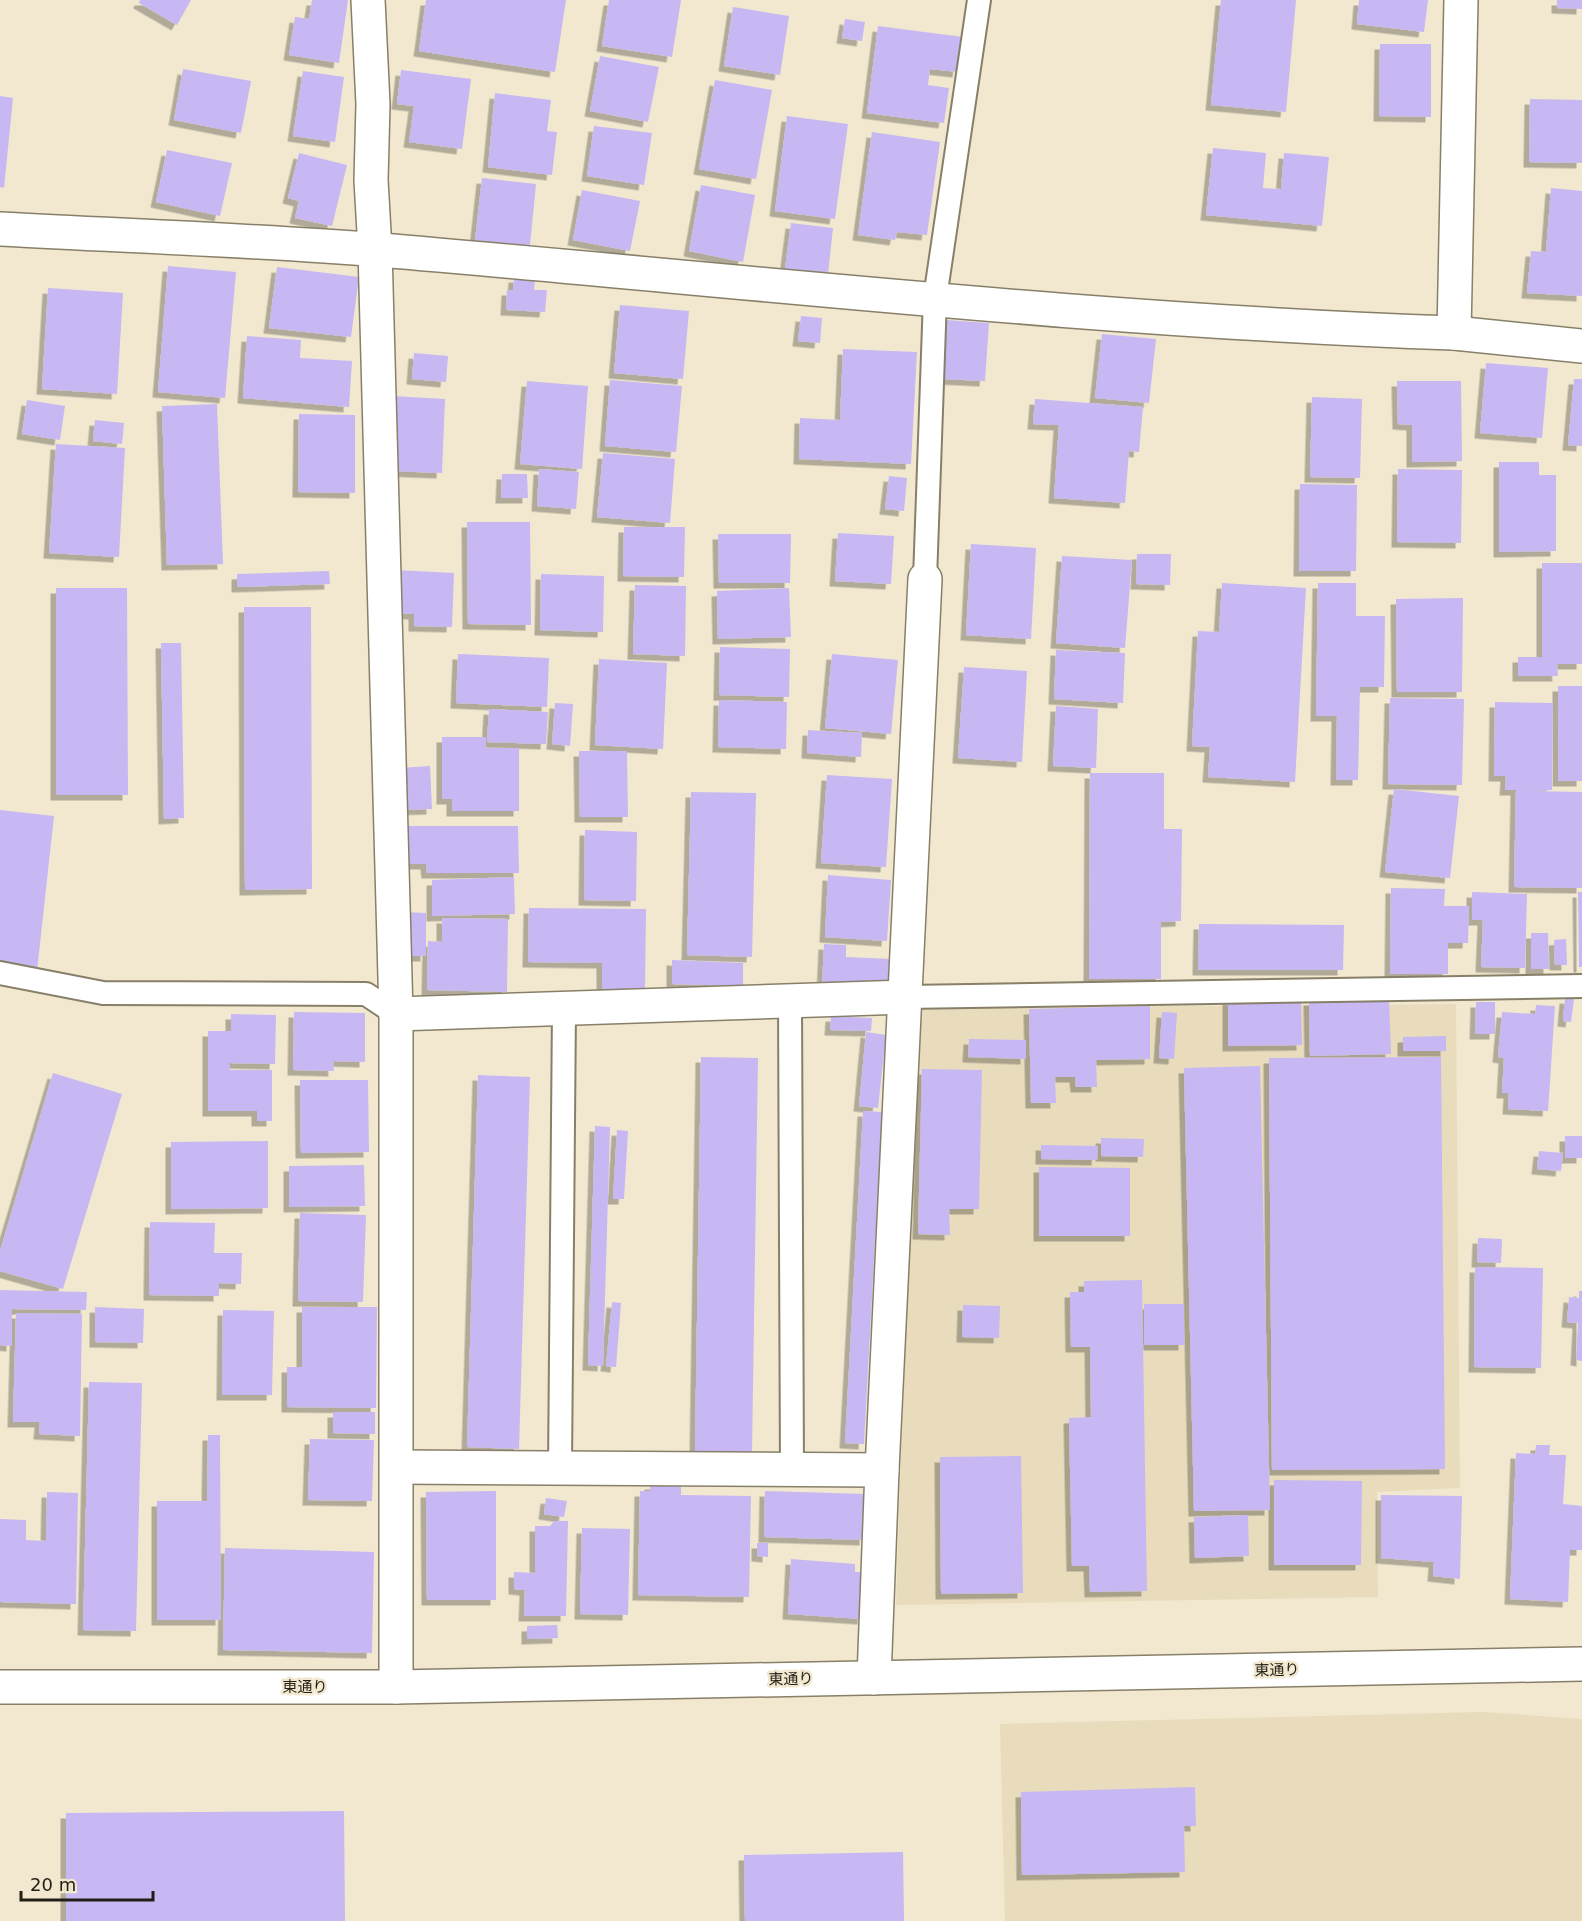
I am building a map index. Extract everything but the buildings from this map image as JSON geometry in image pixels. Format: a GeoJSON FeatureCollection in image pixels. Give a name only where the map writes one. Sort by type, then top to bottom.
{"type":"FeatureCollection","features":[{"type":"Feature","properties":{"kind":"street"},"geometry":{"type":"LineString","coordinates":[[368,0],[373,104],[370,180],[375,250],[396,1014],[396,1687]]}},
{"type":"Feature","properties":{"kind":"street"},"geometry":{"type":"LineString","coordinates":[[1454,333],[1461,0]]}},
{"type":"Feature","properties":{"kind":"street"},"geometry":{"type":"LineString","coordinates":[[0,229],[375,250],[1135,316],[1336,329],[1454,333],[1582,346]]}},
{"type":"Feature","properties":{"kind":"street"},"geometry":{"type":"LineString","coordinates":[[874,1678],[925,579]]}},
{"type":"Feature","properties":{"kind":"street"},"geometry":{"type":"LineString","coordinates":[[396,1014],[906,997]]}},
{"type":"Feature","properties":{"kind":"street"},"geometry":{"type":"LineString","coordinates":[[396,1467],[882,1470]]}},
{"type":"Feature","properties":{"kind":"street","name":"東通り"},"geometry":{"type":"LineString","coordinates":[[0,1687],[396,1687],[1582,1664]]}},
{"type":"Feature","properties":{"kind":"lane"},"geometry":{"type":"LineString","coordinates":[[925,579],[935,298],[979,0]]}},
{"type":"Feature","properties":{"kind":"lane"},"geometry":{"type":"LineString","coordinates":[[0,973],[103,993],[366,993],[396,1014]]}},
{"type":"Feature","properties":{"kind":"lane"},"geometry":{"type":"LineString","coordinates":[[906,997],[1582,986]]}},
{"type":"Feature","properties":{"kind":"lane"},"geometry":{"type":"LineString","coordinates":[[790,1001],[792,1470]]}},
{"type":"Feature","properties":{"kind":"lane"},"geometry":{"type":"LineString","coordinates":[[560,1468],[564,1008]]}},
{"type":"Feature","properties":{"kind":"shaded area"},"geometry":{"type":"Polygon","coordinates":[[[916,1004],[1058,1007],[1456,1004],[1460,1488],[1377,1492],[1378,1597],[896,1605],[916,1004]]]}},
{"type":"Feature","properties":{"kind":"shaded area"},"geometry":{"type":"Polygon","coordinates":[[[1481,1712],[1582,1719],[1582,1921],[1005,1921],[1000,1724],[1481,1712]]]}}]}
